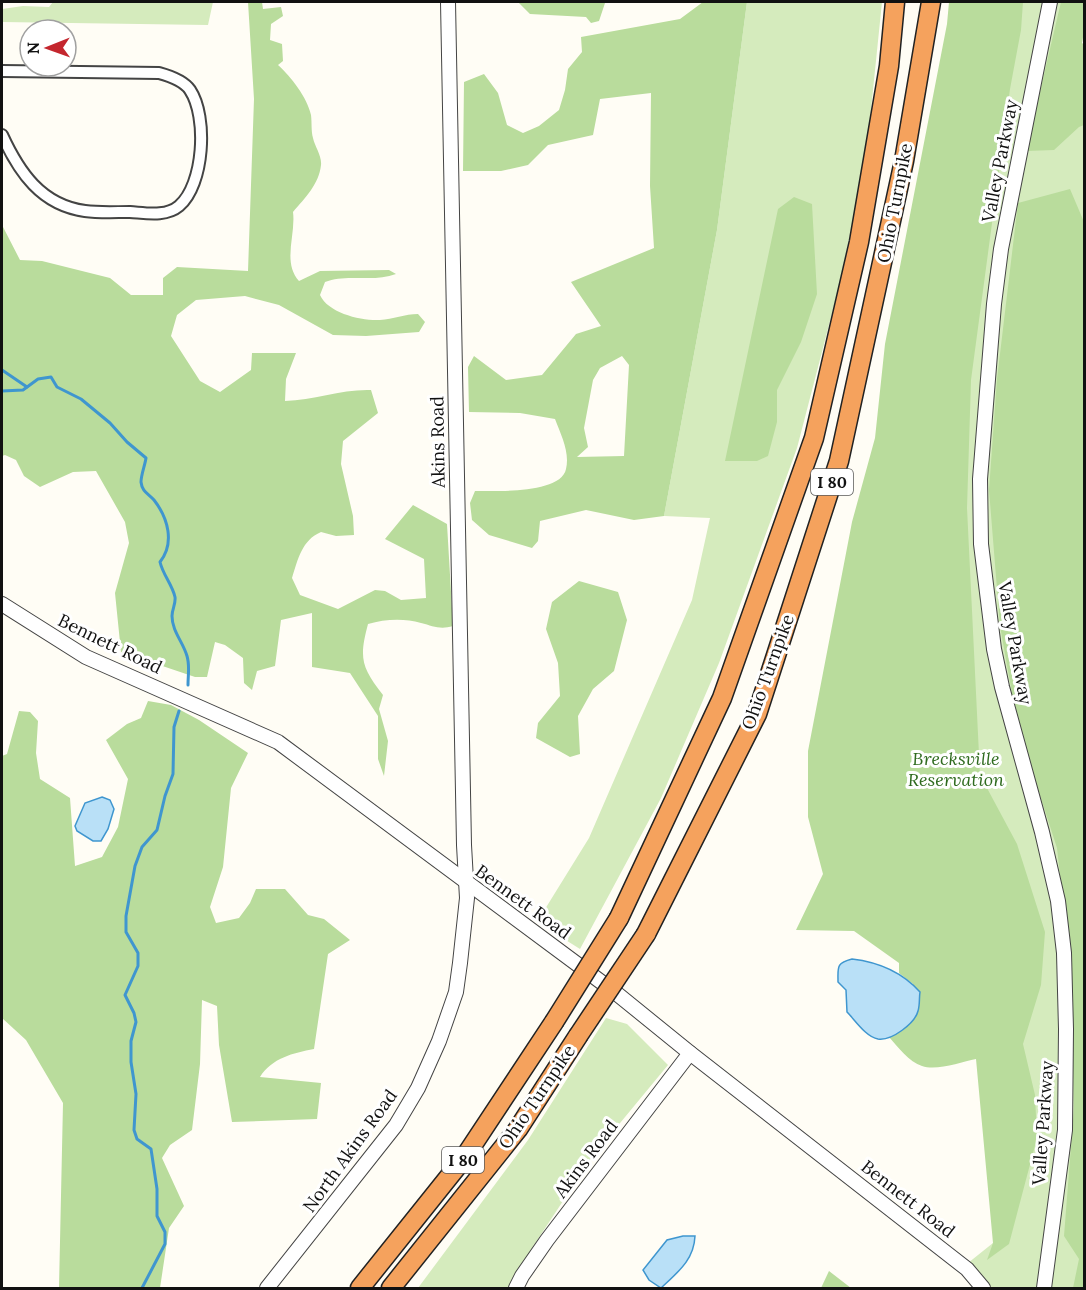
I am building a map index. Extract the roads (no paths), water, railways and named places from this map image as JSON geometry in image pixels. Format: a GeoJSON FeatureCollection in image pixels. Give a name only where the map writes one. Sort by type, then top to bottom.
{"type":"FeatureCollection","features":[{"type":"Feature","properties":{"kind":"highway","name":"Ohio Turnpike"},"geometry":{"type":"LineString","coordinates":[[360,1288],[464,1158],[554,1022],[619,918],[722,698],[814,438],[859,242],[889,66],[895,2]]}},
{"type":"Feature","properties":{"kind":"highway","name":"Ohio Turnpike"},"geometry":{"type":"LineString","coordinates":[[391,1288],[518,1129],[646,934],[757,714],[839,461],[904,161],[931,2]]}},
{"type":"Feature","properties":{"kind":"street","name":"Akins Road"},"geometry":{"type":"LineString","coordinates":[[448,2],[465,882]]}},
{"type":"Feature","properties":{"kind":"street","name":"Valley Parkway"},"geometry":{"type":"LineString","coordinates":[[1044,1288],[1065,1130],[1064,953],[1058,901],[994,649],[981,544],[980,479],[994,304],[1001,249],[1050,2]]}},
{"type":"Feature","properties":{"kind":"street"},"geometry":{"type":"LineString","coordinates":[[2,71],[159,73],[173,77],[190,90],[201,127],[201,152],[197,180],[190,195],[177,207],[162,213],[85,211],[57,204],[34,187],[14,162],[2,135]]}},
{"type":"Feature","properties":{"kind":"street","name":"Bennett Road"},"geometry":{"type":"LineString","coordinates":[[2,604],[86,657],[278,742],[616,993],[967,1269],[983,1288]]}},
{"type":"Feature","properties":{"kind":"street","name":"North Akins Road"},"geometry":{"type":"LineString","coordinates":[[267,1288],[366,1165],[396,1125],[418,1088],[439,1041],[456,992],[466,910],[465,882]]}},
{"type":"Feature","properties":{"kind":"street","name":"Akins Road"},"geometry":{"type":"LineString","coordinates":[[516,1288],[547,1240],[690,1053]]}},
{"type":"Feature","properties":{"kind":"water"},"geometry":{"type":"Polygon","coordinates":[[[102,797],[110,800],[114,809],[108,829],[101,841],[93,841],[77,831],[75,826],[85,803],[102,797]]]}},
{"type":"Feature","properties":{"kind":"water"},"geometry":{"type":"Polygon","coordinates":[[[852,959],[889,969],[920,992],[919,1009],[908,1026],[890,1037],[878,1039],[865,1032],[847,1012],[846,990],[838,982],[838,969],[843,962],[852,959]]]}},
{"type":"Feature","properties":{"kind":"water"},"geometry":{"type":"Polygon","coordinates":[[[695,1236],[692,1252],[684,1265],[661,1288],[649,1280],[643,1270],[667,1240],[695,1236]]]}},
{"type":"Feature","properties":{"kind":"waterway"},"geometry":{"type":"LineString","coordinates":[[2,370],[27,387]]}},
{"type":"Feature","properties":{"kind":"waterway"},"geometry":{"type":"LineString","coordinates":[[2,391],[23,390],[38,379],[51,377],[57,387],[81,399],[146,458],[141,482],[144,491],[159,507],[168,531],[165,555],[160,562],[175,597],[172,621],[188,660],[188,685]]}},
{"type":"Feature","properties":{"kind":"waterway"},"geometry":{"type":"LineString","coordinates":[[142,1288],[165,1244],[165,1232],[157,1216],[157,1189],[151,1149],[137,1139],[134,1130],[136,1094],[131,1062],[131,1041],[136,1022],[125,995],[138,966],[138,953],[126,932],[126,916],[135,866],[142,847],[157,830],[173,774],[174,727],[179,711]]}},
{"type":"Feature","properties":{"kind":"park label","name":"Brecksville Reservation"},"geometry":{"type":"Point","coordinates":[956,769]}}]}
